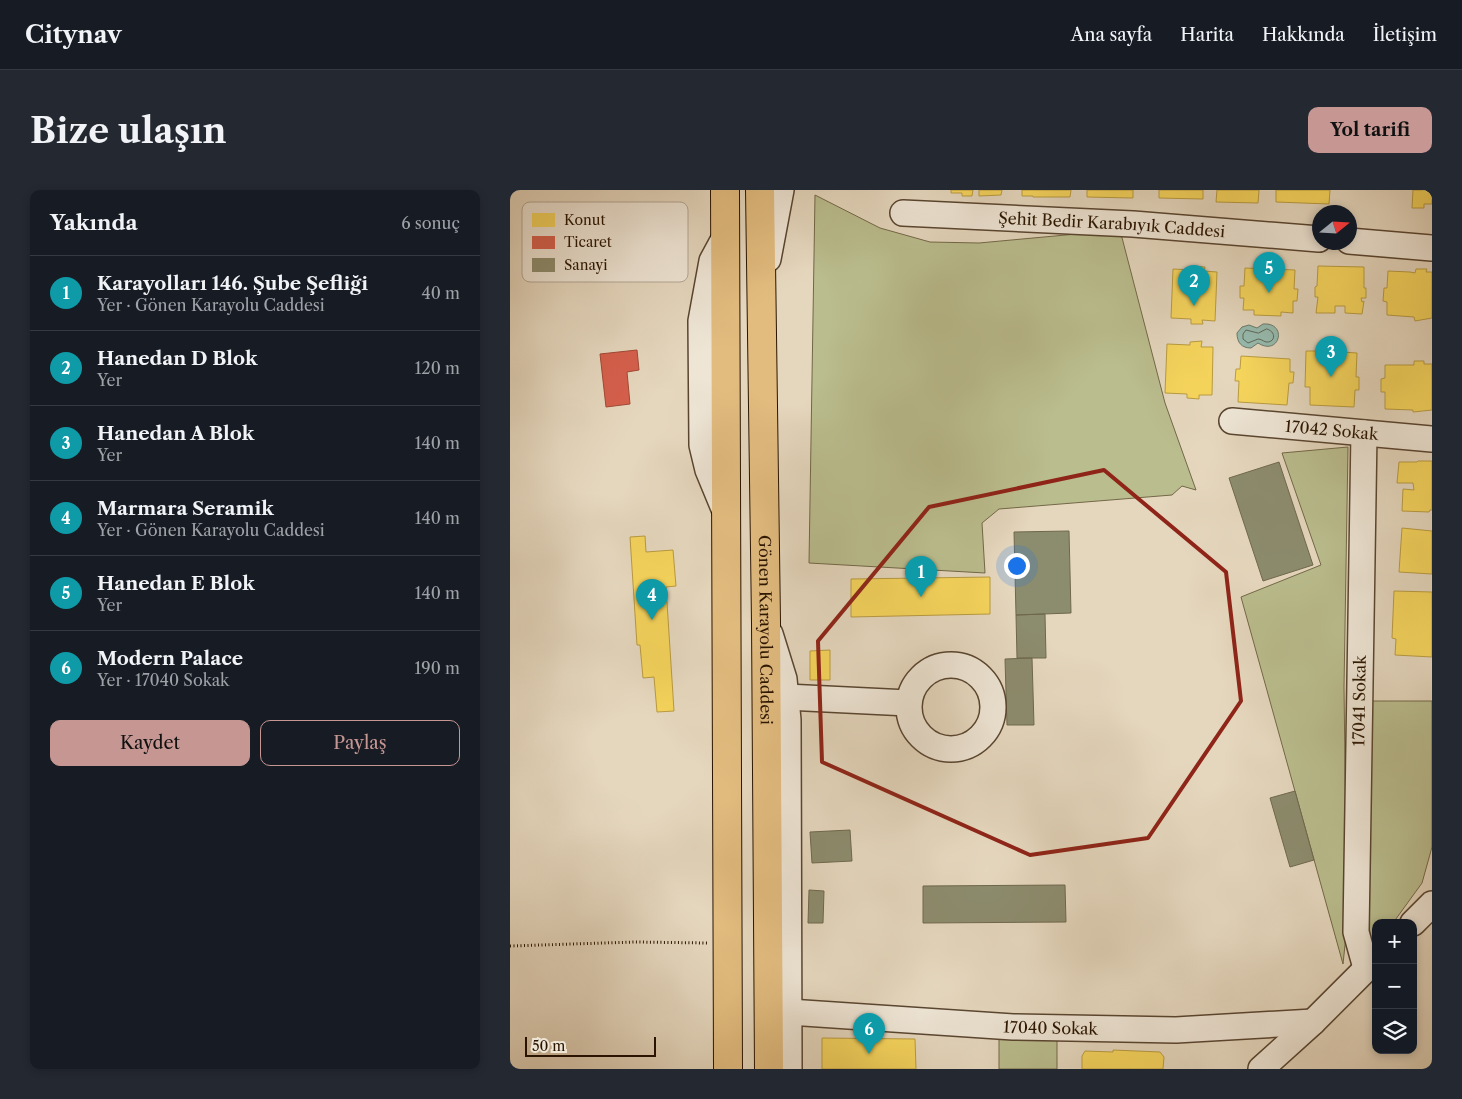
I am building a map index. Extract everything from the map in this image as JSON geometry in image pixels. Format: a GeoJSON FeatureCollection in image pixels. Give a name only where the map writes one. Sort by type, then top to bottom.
{"type":"FeatureCollection","features":[{"type":"Feature","properties":{"kind":"highway"},"geometry":{"type":"LineString","coordinates":[[725,190],[728,1069]]}},
{"type":"Feature","properties":{"kind":"highway","name":"Gönen Karayolu Caddesi"},"geometry":{"type":"LineString","coordinates":[[765,194],[761,291],[766,622],[769,1069]]}},
{"type":"Feature","properties":{"kind":"street","name":"Şehit Bedir Karabıyık Caddesi"},"geometry":{"type":"LineString","coordinates":[[903,213],[1134,224],[1312,238]]}},
{"type":"Feature","properties":{"kind":"street"},"geometry":{"type":"LineString","coordinates":[[1357,242],[1432,248]]}},
{"type":"Feature","properties":{"kind":"street","name":"17042 Sokak"},"geometry":{"type":"LineString","coordinates":[[1232,421],[1432,439]]}},
{"type":"Feature","properties":{"kind":"street","name":"17041 Sokak"},"geometry":{"type":"LineString","coordinates":[[1364,433],[1356,932],[1371,963]]}},
{"type":"Feature","properties":{"kind":"street"},"geometry":{"type":"LineString","coordinates":[[766,622],[784,679],[788,720],[789,1069]]}},
{"type":"Feature","properties":{"kind":"street"},"geometry":{"type":"LineString","coordinates":[[786,697],[908,703]]}},
{"type":"Feature","properties":{"kind":"street"},"geometry":{"type":"LineString","coordinates":[[1416,919],[1432,904]]}},
{"type":"Feature","properties":{"kind":"street"},"geometry":{"type":"LineString","coordinates":[[1261,1069],[1313,1022],[1371,963]]}},
{"type":"Feature","properties":{"kind":"street","name":"17040 Sokak"},"geometry":{"type":"LineString","coordinates":[[789,1012],[1032,1027],[1176,1030],[1313,1022]]}},
{"type":"Feature","properties":{"kind":"path"},"geometry":{"type":"LineString","coordinates":[[510,946],[635,942],[728,944]]}},
{"type":"Feature","properties":{"kind":"highlighted area"},"geometry":{"type":"Polygon","coordinates":[[[1104,470],[1226,572],[1241,701],[1148,838],[1030,855],[822,762],[818,641],[929,507],[1104,470]]]}},
{"type":"Feature","properties":{"kind":"green space"},"geometry":{"type":"Polygon","coordinates":[[[815,195],[880,228],[930,242],[979,243],[1120,230],[1165,403],[1196,490],[1182,486],[1172,495],[999,509],[982,523],[985,573],[809,563],[815,195]]]}},
{"type":"Feature","properties":{"kind":"green space"},"geometry":{"type":"Polygon","coordinates":[[[1348,447],[1344,687],[1347,926],[1343,964],[1241,597],[1321,565],[1282,453],[1348,447]]]}},
{"type":"Feature","properties":{"kind":"green space"},"geometry":{"type":"Polygon","coordinates":[[[1367,701],[1432,701],[1432,847],[1422,883],[1396,919],[1372,919],[1371,948],[1365,929],[1367,701]]]}},
{"type":"Feature","properties":{"kind":"green space"},"geometry":{"type":"Polygon","coordinates":[[[999,1037],[1057,1038],[1057,1069],[999,1069],[999,1037]]]}},
{"type":"Feature","properties":{"kind":"water"},"geometry":{"type":"Polygon","coordinates":[[[1263,324],[1276,328],[1278,338],[1276,343],[1272,346],[1266,346],[1258,343],[1251,348],[1241,344],[1237,333],[1242,327],[1249,325],[1257,328],[1263,324]]]}},
{"type":"Feature","properties":{"kind":"building: Konut"},"geometry":{"type":"Polygon","coordinates":[[[951,190],[973,190],[972,196],[962,196],[962,193],[951,193],[951,190]]]}},
{"type":"Feature","properties":{"kind":"building: Konut"},"geometry":{"type":"Polygon","coordinates":[[[979,190],[1002,190],[1001,195],[979,196],[979,190]]]}},
{"type":"Feature","properties":{"kind":"building: Konut"},"geometry":{"type":"Polygon","coordinates":[[[1022,190],[1071,190],[1070,197],[1033,197],[1022,196],[1022,190]]]}},
{"type":"Feature","properties":{"kind":"building: Konut"},"geometry":{"type":"Polygon","coordinates":[[[1087,190],[1133,190],[1133,198],[1087,197],[1087,190]]]}},
{"type":"Feature","properties":{"kind":"building: Konut"},"geometry":{"type":"Polygon","coordinates":[[[1159,190],[1203,190],[1203,199],[1159,198],[1159,190]]]}},
{"type":"Feature","properties":{"kind":"building: Konut"},"geometry":{"type":"Polygon","coordinates":[[[1217,190],[1259,190],[1258,203],[1216,202],[1217,190]]]}},
{"type":"Feature","properties":{"kind":"building: Konut"},"geometry":{"type":"Polygon","coordinates":[[[1276,190],[1330,190],[1329,204],[1276,202],[1276,190]]]}},
{"type":"Feature","properties":{"kind":"building: Konut"},"geometry":{"type":"Polygon","coordinates":[[[1413,190],[1432,190],[1432,204],[1424,204],[1424,208],[1412,208],[1413,190]]]}},
{"type":"Feature","properties":{"kind":"building: Konut"},"geometry":{"type":"Polygon","coordinates":[[[1193,266],[1205,267],[1204,271],[1217,272],[1215,321],[1202,320],[1203,324],[1191,324],[1191,319],[1171,318],[1173,269],[1193,270],[1193,266]]]}},
{"type":"Feature","properties":{"kind":"building: Konut"},"geometry":{"type":"Polygon","coordinates":[[[1318,266],[1364,267],[1366,298],[1361,298],[1362,302],[1364,301],[1362,314],[1345,313],[1345,306],[1335,306],[1335,313],[1316,313],[1318,297],[1315,297],[1315,287],[1317,286],[1318,266]]]}},
{"type":"Feature","properties":{"kind":"building: Konut"},"geometry":{"type":"Polygon","coordinates":[[[1245,268],[1295,270],[1294,289],[1298,289],[1297,301],[1293,301],[1293,313],[1281,312],[1281,316],[1254,315],[1254,310],[1243,310],[1244,298],[1240,298],[1240,286],[1244,286],[1245,268]]]}},
{"type":"Feature","properties":{"kind":"building: Konut"},"geometry":{"type":"Polygon","coordinates":[[[1416,269],[1427,269],[1426,272],[1432,272],[1432,318],[1415,321],[1414,317],[1387,315],[1387,302],[1383,301],[1384,288],[1387,288],[1388,271],[1415,273],[1416,269]]]}},
{"type":"Feature","properties":{"kind":"building: Konut"},"geometry":{"type":"Polygon","coordinates":[[[1202,341],[1201,347],[1213,347],[1212,395],[1199,395],[1199,399],[1187,398],[1187,394],[1165,393],[1167,344],[1190,345],[1190,342],[1202,341]]]}},
{"type":"Feature","properties":{"kind":"building: Konut"},"geometry":{"type":"Polygon","coordinates":[[[1323,348],[1342,348],[1342,352],[1357,353],[1356,377],[1359,377],[1359,390],[1355,390],[1354,407],[1310,405],[1310,387],[1305,387],[1306,351],[1323,351],[1323,348]]]}},
{"type":"Feature","properties":{"kind":"building: Konut"},"geometry":{"type":"Polygon","coordinates":[[[1241,356],[1290,359],[1290,372],[1294,372],[1293,383],[1289,383],[1287,405],[1238,402],[1239,381],[1235,381],[1236,369],[1240,369],[1241,356]]]}},
{"type":"Feature","properties":{"kind":"building: Konut"},"geometry":{"type":"Polygon","coordinates":[[[1414,361],[1424,361],[1424,364],[1432,364],[1432,410],[1413,412],[1413,410],[1385,409],[1385,392],[1381,392],[1381,379],[1385,378],[1385,365],[1414,365],[1414,361]]]}},
{"type":"Feature","properties":{"kind":"building: Konut"},"geometry":{"type":"Polygon","coordinates":[[[1432,461],[1432,510],[1429,512],[1402,511],[1403,489],[1414,490],[1413,483],[1397,483],[1399,462],[1432,461]]]}},
{"type":"Feature","properties":{"kind":"building: Konut"},"geometry":{"type":"Polygon","coordinates":[[[1402,528],[1432,531],[1432,574],[1399,572],[1402,528]]]}},
{"type":"Feature","properties":{"kind":"building: Konut"},"geometry":{"type":"Polygon","coordinates":[[[645,536],[646,552],[673,550],[676,586],[666,587],[674,711],[657,712],[654,677],[643,678],[640,645],[637,645],[630,537],[645,536]]]}},
{"type":"Feature","properties":{"kind":"building: Konut"},"geometry":{"type":"Polygon","coordinates":[[[990,577],[990,614],[851,617],[851,579],[990,577]]]}},
{"type":"Feature","properties":{"kind":"building: Konut"},"geometry":{"type":"Polygon","coordinates":[[[1394,591],[1432,592],[1432,657],[1395,655],[1396,639],[1392,638],[1394,591]]]}},
{"type":"Feature","properties":{"kind":"building: Konut"},"geometry":{"type":"Polygon","coordinates":[[[830,650],[830,680],[810,680],[810,651],[830,650]]]}},
{"type":"Feature","properties":{"kind":"building: Konut"},"geometry":{"type":"Polygon","coordinates":[[[822,1038],[915,1039],[916,1069],[822,1069],[822,1038]]]}},
{"type":"Feature","properties":{"kind":"building: Konut"},"geometry":{"type":"Polygon","coordinates":[[[1113,1050],[1160,1052],[1164,1057],[1163,1069],[1082,1069],[1082,1056],[1085,1051],[1113,1052],[1113,1050]]]}},
{"type":"Feature","properties":{"kind":"building: Ticaret"},"geometry":{"type":"Polygon","coordinates":[[[637,350],[639,370],[627,372],[630,404],[606,407],[600,354],[637,350]]]}},
{"type":"Feature","properties":{"kind":"building: Sanayi"},"geometry":{"type":"Polygon","coordinates":[[[1279,462],[1313,565],[1263,581],[1229,478],[1279,462]]]}},
{"type":"Feature","properties":{"kind":"building: Sanayi"},"geometry":{"type":"Polygon","coordinates":[[[1069,531],[1071,613],[1016,615],[1014,532],[1069,531]]]}},
{"type":"Feature","properties":{"kind":"building: Sanayi"},"geometry":{"type":"Polygon","coordinates":[[[1045,614],[1046,658],[1017,658],[1016,615],[1045,614]]]}},
{"type":"Feature","properties":{"kind":"building: Sanayi"},"geometry":{"type":"Polygon","coordinates":[[[1032,658],[1034,725],[1007,725],[1005,659],[1032,658]]]}},
{"type":"Feature","properties":{"kind":"building: Sanayi"},"geometry":{"type":"Polygon","coordinates":[[[1295,791],[1314,860],[1290,867],[1270,798],[1295,791]]]}},
{"type":"Feature","properties":{"kind":"building: Sanayi"},"geometry":{"type":"Polygon","coordinates":[[[850,830],[852,861],[812,863],[810,832],[850,830]]]}},
{"type":"Feature","properties":{"kind":"building: Sanayi"},"geometry":{"type":"Polygon","coordinates":[[[1065,885],[1066,922],[923,923],[923,886],[1065,885]]]}},
{"type":"Feature","properties":{"kind":"building: Sanayi"},"geometry":{"type":"Polygon","coordinates":[[[809,890],[824,891],[823,923],[808,923],[809,890]]]}},
{"type":"Feature","properties":{"kind":"place","name":"Hanedan E Blok"},"geometry":{"type":"Point","coordinates":[1269,293]}},
{"type":"Feature","properties":{"kind":"place","name":"Hanedan D Blok"},"geometry":{"type":"Point","coordinates":[1194,306]}},
{"type":"Feature","properties":{"kind":"place","name":"Hanedan A Blok"},"geometry":{"type":"Point","coordinates":[1331,377]}},
{"type":"Feature","properties":{"kind":"place","name":"Karayolları 146. Şube Şefliği"},"geometry":{"type":"Point","coordinates":[921,597]}},
{"type":"Feature","properties":{"kind":"place","name":"Marmara Seramik"},"geometry":{"type":"Point","coordinates":[652,620]}},
{"type":"Feature","properties":{"kind":"place","name":"Modern Palace"},"geometry":{"type":"Point","coordinates":[869,1054]}}]}
